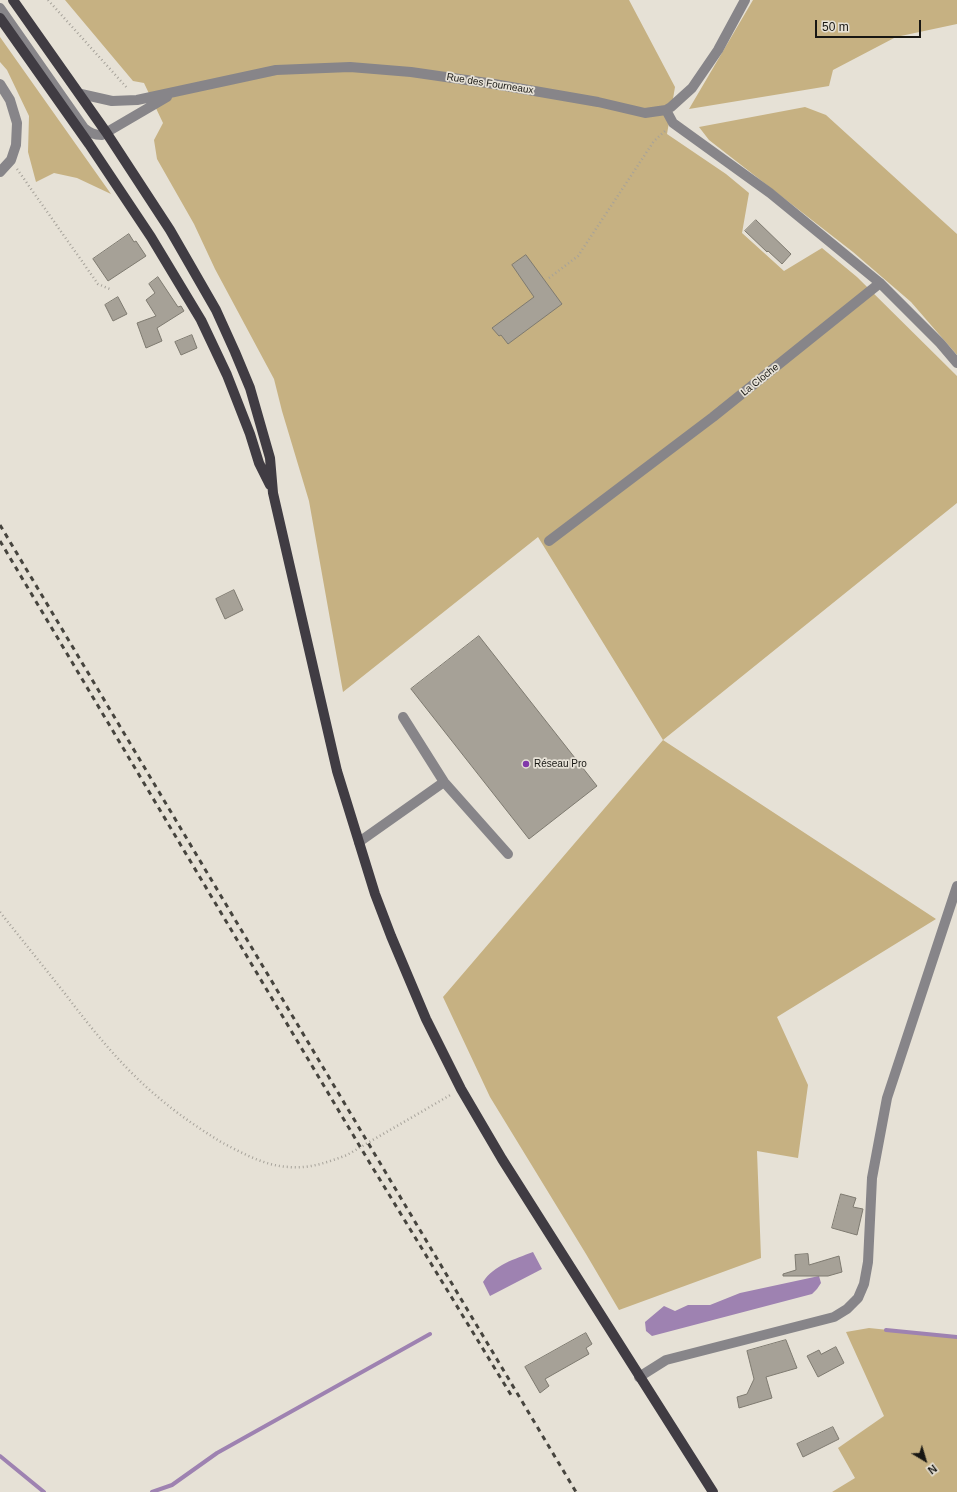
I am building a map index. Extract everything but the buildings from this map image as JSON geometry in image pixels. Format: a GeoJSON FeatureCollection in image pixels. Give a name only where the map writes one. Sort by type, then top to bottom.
{"type":"FeatureCollection","features":[{"type":"Feature","properties":{"kind":"main road"},"geometry":{"type":"LineString","coordinates":[[13,0],[81,94],[170,230],[216,310],[250,388],[270,458],[273,493],[329,740],[375,894],[426,1019],[461,1089],[487,1135],[529,1204],[713,1492]]}},
{"type":"Feature","properties":{"kind":"main road"},"geometry":{"type":"LineString","coordinates":[[0,18],[116,184],[200,320],[236,396],[259,462],[273,493]]}},
{"type":"Feature","properties":{"kind":"street"},"geometry":{"type":"LineString","coordinates":[[745,0],[718,50],[692,88],[666,110],[673,123],[770,193],[880,283],[940,343],[957,363]]}},
{"type":"Feature","properties":{"kind":"street"},"geometry":{"type":"LineString","coordinates":[[0,8],[84,128],[89,132],[96,135],[102,135],[177,91]]}},
{"type":"Feature","properties":{"kind":"street","name":"Rue des Fourneaux"},"geometry":{"type":"LineString","coordinates":[[81,94],[112,101],[137,100],[276,70],[350,67],[411,72],[494,84],[598,102],[645,113],[666,110]]}},
{"type":"Feature","properties":{"kind":"street"},"geometry":{"type":"LineString","coordinates":[[0,84],[10,100],[17,123],[16,145],[11,160],[0,172]]}},
{"type":"Feature","properties":{"kind":"street","name":"La Cloche"},"geometry":{"type":"LineString","coordinates":[[550,542],[713,418],[880,283]]}},
{"type":"Feature","properties":{"kind":"street"},"geometry":{"type":"LineString","coordinates":[[402,717],[444,782],[508,854]]}},
{"type":"Feature","properties":{"kind":"street"},"geometry":{"type":"LineString","coordinates":[[359,842],[444,782]]}},
{"type":"Feature","properties":{"kind":"street"},"geometry":{"type":"LineString","coordinates":[[639,1377],[666,1360],[834,1318],[847,1310],[858,1298],[864,1284],[868,1262],[872,1178],[887,1098],[957,886]]}},
{"type":"Feature","properties":{"kind":"path"},"geometry":{"type":"LineString","coordinates":[[48,0],[137,100]]}},
{"type":"Feature","properties":{"kind":"path"},"geometry":{"type":"LineString","coordinates":[[549,278],[578,256],[654,141],[673,123]]}},
{"type":"Feature","properties":{"kind":"path"},"geometry":{"type":"LineString","coordinates":[[11,160],[98,284],[112,290]]}},
{"type":"Feature","properties":{"kind":"path"},"geometry":{"type":"LineString","coordinates":[[0,912],[106,1045],[158,1098],[185,1118],[244,1155],[288,1168],[310,1167],[331,1161],[347,1155],[461,1089]]}},
{"type":"Feature","properties":{"kind":"shaded area"},"geometry":{"type":"Polygon","coordinates":[[[65,0],[629,0],[675,87],[667,134],[726,174],[749,193],[742,233],[784,271],[822,248],[857,277],[957,376],[957,503],[663,740],[538,537],[343,692],[309,501],[274,379],[215,269],[194,224],[157,159],[154,140],[163,123],[144,83],[133,81],[65,0]]]}},
{"type":"Feature","properties":{"kind":"shaded area"},"geometry":{"type":"Polygon","coordinates":[[[753,0],[957,0],[957,24],[896,37],[833,70],[829,86],[689,109],[753,0]]]}},
{"type":"Feature","properties":{"kind":"shaded area"},"geometry":{"type":"Polygon","coordinates":[[[0,37],[111,194],[77,178],[54,173],[36,182],[28,152],[29,116],[7,70],[0,62],[0,37]]]}},
{"type":"Feature","properties":{"kind":"shaded area"},"geometry":{"type":"Polygon","coordinates":[[[805,107],[826,115],[957,234],[957,355],[911,302],[853,252],[709,140],[699,127],[805,107]]]}},
{"type":"Feature","properties":{"kind":"shaded area"},"geometry":{"type":"Polygon","coordinates":[[[663,740],[936,919],[777,1017],[808,1085],[798,1158],[757,1151],[761,1258],[619,1310],[490,1097],[443,997],[663,740]]]}},
{"type":"Feature","properties":{"kind":"shaded area"},"geometry":{"type":"Polygon","coordinates":[[[533,1252],[542,1269],[490,1296],[483,1282],[488,1276],[505,1263],[533,1252]]]}},
{"type":"Feature","properties":{"kind":"shaded area"},"geometry":{"type":"Polygon","coordinates":[[[819,1276],[821,1283],[812,1294],[652,1336],[646,1331],[645,1322],[664,1306],[675,1311],[688,1305],[710,1305],[740,1293],[819,1276]]]}},
{"type":"Feature","properties":{"kind":"shaded area"},"geometry":{"type":"Polygon","coordinates":[[[869,1328],[957,1337],[957,1492],[832,1492],[855,1478],[838,1448],[884,1416],[846,1332],[869,1328]]]}},
{"type":"Feature","properties":{"kind":"waterway"},"geometry":{"type":"LineString","coordinates":[[886,1330],[957,1337]]}},
{"type":"Feature","properties":{"kind":"waterway"},"geometry":{"type":"LineString","coordinates":[[152,1492],[172,1485],[217,1453],[430,1334]]}},
{"type":"Feature","properties":{"kind":"waterway"},"geometry":{"type":"LineString","coordinates":[[0,1456],[44,1492]]}},
{"type":"Feature","properties":{"kind":"railway"},"geometry":{"type":"LineString","coordinates":[[0,525],[576,1492]]}},
{"type":"Feature","properties":{"kind":"railway"},"geometry":{"type":"LineString","coordinates":[[0,541],[368,1160],[511,1395]]}},
{"type":"Feature","properties":{"kind":"place","name":"Réseau Pro"},"geometry":{"type":"Point","coordinates":[526,764]}}]}
